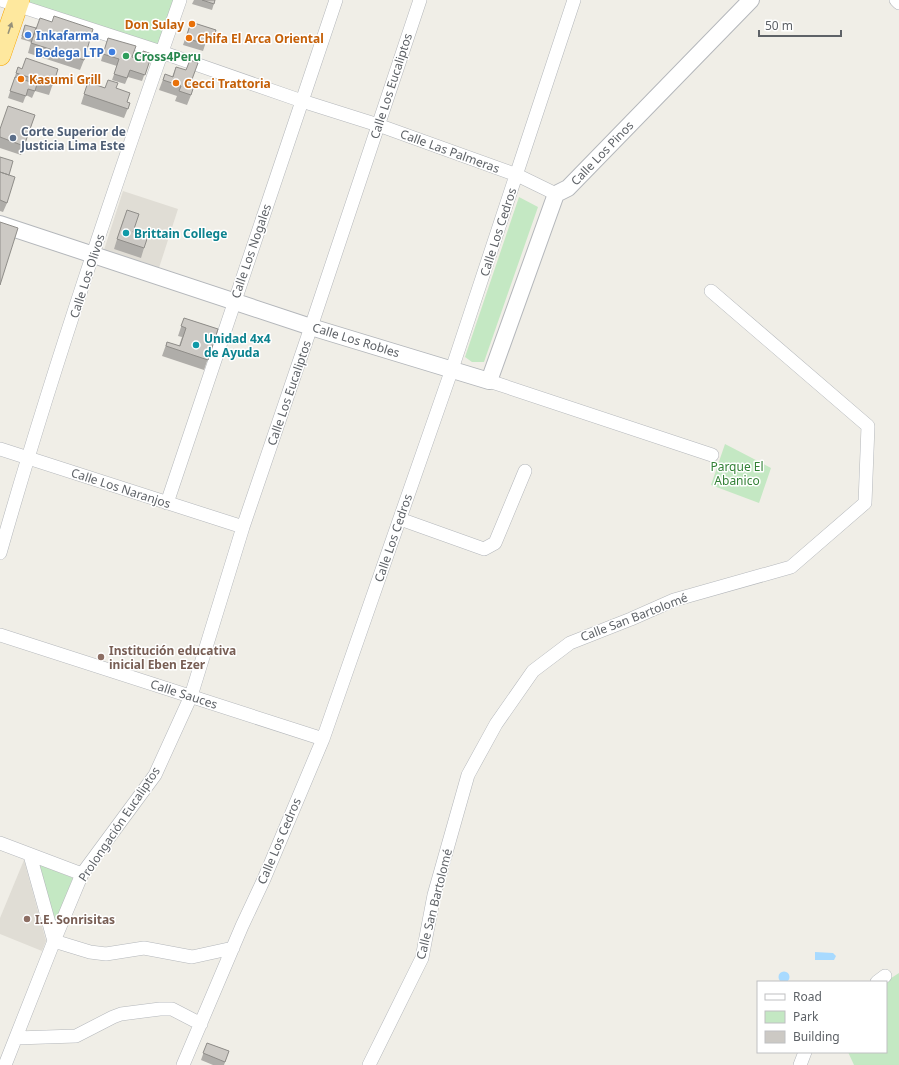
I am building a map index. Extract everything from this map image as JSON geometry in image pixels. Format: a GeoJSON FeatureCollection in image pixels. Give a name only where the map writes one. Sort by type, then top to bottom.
{"type":"FeatureCollection","features":[{"type":"Feature","properties":{"kind":"highway"},"geometry":{"type":"LineString","coordinates":[[0,55],[12,2]]}},
{"type":"Feature","properties":{"kind":"street","name":"Calle Los Olivos"},"geometry":{"type":"LineString","coordinates":[[0,553],[27,458],[93,255],[180,0]]}},
{"type":"Feature","properties":{"kind":"street","name":"Calle Los Nogales"},"geometry":{"type":"LineString","coordinates":[[167,503],[336,0]]}},
{"type":"Feature","properties":{"kind":"street","name":"Calle Los Eucaliptos"},"geometry":{"type":"LineString","coordinates":[[191,696],[243,527],[420,0]]}},
{"type":"Feature","properties":{"kind":"street","name":"Calle Los Cedros"},"geometry":{"type":"LineString","coordinates":[[183,1065],[323,739],[452,369],[574,0]]}},
{"type":"Feature","properties":{"kind":"street","name":"Calle Los Pinos"},"geometry":{"type":"LineString","coordinates":[[556,194],[568,188],[751,0]]}},
{"type":"Feature","properties":{"kind":"street"},"geometry":{"type":"LineString","coordinates":[[896,0],[899,3]]}},
{"type":"Feature","properties":{"kind":"street","name":"Calle Las Palmeras"},"geometry":{"type":"LineString","coordinates":[[12,2],[302,101],[378,125],[517,175],[556,194]]}},
{"type":"Feature","properties":{"kind":"street"},"geometry":{"type":"LineString","coordinates":[[489,381],[556,194]]}},
{"type":"Feature","properties":{"kind":"street","name":"Calle Los Robles"},"geometry":{"type":"LineString","coordinates":[[0,224],[311,327],[452,369],[712,455]]}},
{"type":"Feature","properties":{"kind":"street","name":"Calle San Bartolomé"},"geometry":{"type":"LineString","coordinates":[[369,1065],[422,958],[434,894],[468,775],[496,724],[533,671],[570,643],[674,600],[792,567],[865,503],[868,426],[711,291]]}},
{"type":"Feature","properties":{"kind":"street","name":"Calle Los Naranjos"},"geometry":{"type":"LineString","coordinates":[[0,449],[243,527]]}},
{"type":"Feature","properties":{"kind":"street"},"geometry":{"type":"LineString","coordinates":[[400,519],[484,549],[495,543],[525,471]]}},
{"type":"Feature","properties":{"kind":"street","name":"Calle Sauces"},"geometry":{"type":"LineString","coordinates":[[0,635],[323,739]]}},
{"type":"Feature","properties":{"kind":"street","name":"Prolongación Eucaliptos"},"geometry":{"type":"LineString","coordinates":[[5,1065],[82,874],[155,775],[191,696]]}},
{"type":"Feature","properties":{"kind":"street"},"geometry":{"type":"LineString","coordinates":[[0,843],[82,874]]}},
{"type":"Feature","properties":{"kind":"street"},"geometry":{"type":"LineString","coordinates":[[30,855],[54,941],[90,952],[106,954],[144,948],[192,957],[233,948]]}},
{"type":"Feature","properties":{"kind":"street"},"geometry":{"type":"LineString","coordinates":[[16,1038],[76,1036],[121,1014],[160,1009],[172,1009],[201,1024]]}},
{"type":"Feature","properties":{"kind":"street"},"geometry":{"type":"LineString","coordinates":[[800,1065],[805,1053]]}},
{"type":"Feature","properties":{"kind":"shaded area"},"geometry":{"type":"Polygon","coordinates":[[[123,191],[178,209],[158,271],[103,253],[123,191]]]}},
{"type":"Feature","properties":{"kind":"shaded area"},"geometry":{"type":"Polygon","coordinates":[[[24,860],[46,941],[42,951],[0,934],[0,918],[24,860]]]}},
{"type":"Feature","properties":{"kind":"green space"},"geometry":{"type":"Polygon","coordinates":[[[30,0],[175,0],[160,46],[28,4],[30,0]]]}},
{"type":"Feature","properties":{"kind":"green space"},"geometry":{"type":"Polygon","coordinates":[[[519,197],[538,207],[484,362],[472,362],[465,357],[519,197]]]}},
{"type":"Feature","properties":{"kind":"green space","name":"Parque El Abanico"},"geometry":{"type":"Polygon","coordinates":[[[725,444],[771,468],[759,503],[711,485],[725,444]]]}},
{"type":"Feature","properties":{"kind":"green space"},"geometry":{"type":"Polygon","coordinates":[[[38,864],[73,878],[55,923],[38,864]]]}},
{"type":"Feature","properties":{"kind":"green space"},"geometry":{"type":"Polygon","coordinates":[[[899,973],[899,1065],[854,1065],[848,1053],[887,1053],[887,981],[899,973]]]}},
{"type":"Feature","properties":{"kind":"water"},"geometry":{"type":"Polygon","coordinates":[[[815,952],[833,953],[836,956],[834,960],[815,960],[815,952]]]}},
{"type":"Feature","properties":{"kind":"water"},"geometry":{"type":"Polygon","coordinates":[[[786,972],[789,975],[788,981],[780,981],[780,973],[786,972]]]}},
{"type":"Feature","properties":{"kind":"building"},"geometry":{"type":"Polygon","coordinates":[[[202,0],[215,0],[214,4],[202,0]]]}},
{"type":"Feature","properties":{"kind":"building"},"geometry":{"type":"Polygon","coordinates":[[[54,16],[93,29],[84,60],[31,43],[40,18],[52,22],[54,16]]]}},
{"type":"Feature","properties":{"kind":"building"},"geometry":{"type":"Polygon","coordinates":[[[191,22],[216,30],[214,37],[208,35],[205,44],[186,38],[191,22]]]}},
{"type":"Feature","properties":{"kind":"building"},"geometry":{"type":"Polygon","coordinates":[[[25,25],[36,28],[32,39],[22,36],[25,25]]]}},
{"type":"Feature","properties":{"kind":"building"},"geometry":{"type":"Polygon","coordinates":[[[108,38],[136,46],[132,57],[140,60],[143,51],[152,54],[145,75],[130,70],[127,78],[114,74],[119,59],[103,54],[108,38]]]}},
{"type":"Feature","properties":{"kind":"building"},"geometry":{"type":"Polygon","coordinates":[[[26,58],[58,69],[53,85],[16,73],[18,67],[22,69],[26,58]]]}},
{"type":"Feature","properties":{"kind":"building"},"geometry":{"type":"Polygon","coordinates":[[[190,60],[198,63],[191,82],[195,83],[191,95],[179,91],[181,86],[163,80],[165,74],[173,77],[176,67],[186,70],[190,60]]]}},
{"type":"Feature","properties":{"kind":"building"},"geometry":{"type":"Polygon","coordinates":[[[15,77],[37,84],[35,91],[28,89],[26,96],[10,91],[15,77]]]}},
{"type":"Feature","properties":{"kind":"building"},"geometry":{"type":"Polygon","coordinates":[[[108,80],[118,83],[116,88],[130,93],[127,102],[130,103],[128,109],[84,94],[88,82],[105,88],[108,80]]]}},
{"type":"Feature","properties":{"kind":"building","name":"Corte Superior de Justicia Lima Este"},"geometry":{"type":"Polygon","coordinates":[[[8,106],[35,115],[24,146],[0,137],[0,129],[8,106]]]}},
{"type":"Feature","properties":{"kind":"building"},"geometry":{"type":"Polygon","coordinates":[[[0,157],[13,161],[9,175],[0,172],[0,157]]]}},
{"type":"Feature","properties":{"kind":"building"},"geometry":{"type":"Polygon","coordinates":[[[0,172],[15,177],[7,203],[0,200],[0,172]]]}},
{"type":"Feature","properties":{"kind":"building"},"geometry":{"type":"Polygon","coordinates":[[[127,210],[139,214],[133,232],[148,236],[144,248],[117,239],[127,210]]]}},
{"type":"Feature","properties":{"kind":"building"},"geometry":{"type":"Polygon","coordinates":[[[0,222],[18,228],[0,285],[0,222]]]}},
{"type":"Feature","properties":{"kind":"building","name":"Unidad 4x4 de Ayuda"},"geometry":{"type":"Polygon","coordinates":[[[184,318],[218,329],[208,360],[166,346],[167,342],[180,346],[186,328],[181,326],[184,318]]]}},
{"type":"Feature","properties":{"kind":"building"},"geometry":{"type":"Polygon","coordinates":[[[207,1043],[229,1051],[225,1062],[203,1053],[207,1043]]]}},
{"type":"Feature","properties":{"kind":"place","name":"Don Sulay"},"geometry":{"type":"Point","coordinates":[192,24]}},
{"type":"Feature","properties":{"kind":"place","name":"Inkafarma"},"geometry":{"type":"Point","coordinates":[28,35]}},
{"type":"Feature","properties":{"kind":"place","name":"Chifa El Arca Oriental"},"geometry":{"type":"Point","coordinates":[189,38]}},
{"type":"Feature","properties":{"kind":"place","name":"Bodega LTP"},"geometry":{"type":"Point","coordinates":[112,52]}},
{"type":"Feature","properties":{"kind":"place","name":"Cross4Peru"},"geometry":{"type":"Point","coordinates":[126,56]}},
{"type":"Feature","properties":{"kind":"place","name":"Kasumi Grill"},"geometry":{"type":"Point","coordinates":[21,79]}},
{"type":"Feature","properties":{"kind":"place","name":"Cecci Trattoria"},"geometry":{"type":"Point","coordinates":[176,83]}},
{"type":"Feature","properties":{"kind":"place","name":"Corte Superior de Justicia Lima Este"},"geometry":{"type":"Point","coordinates":[13,138]}},
{"type":"Feature","properties":{"kind":"place","name":"Brittain College"},"geometry":{"type":"Point","coordinates":[126,233]}},
{"type":"Feature","properties":{"kind":"place","name":"Unidad 4x4 de Ayuda"},"geometry":{"type":"Point","coordinates":[196,345]}},
{"type":"Feature","properties":{"kind":"place","name":"Institución educativa inicial Eben Ezer"},"geometry":{"type":"Point","coordinates":[101,657]}},
{"type":"Feature","properties":{"kind":"place","name":"I.E. Sonrisitas"},"geometry":{"type":"Point","coordinates":[27,919]}}]}
